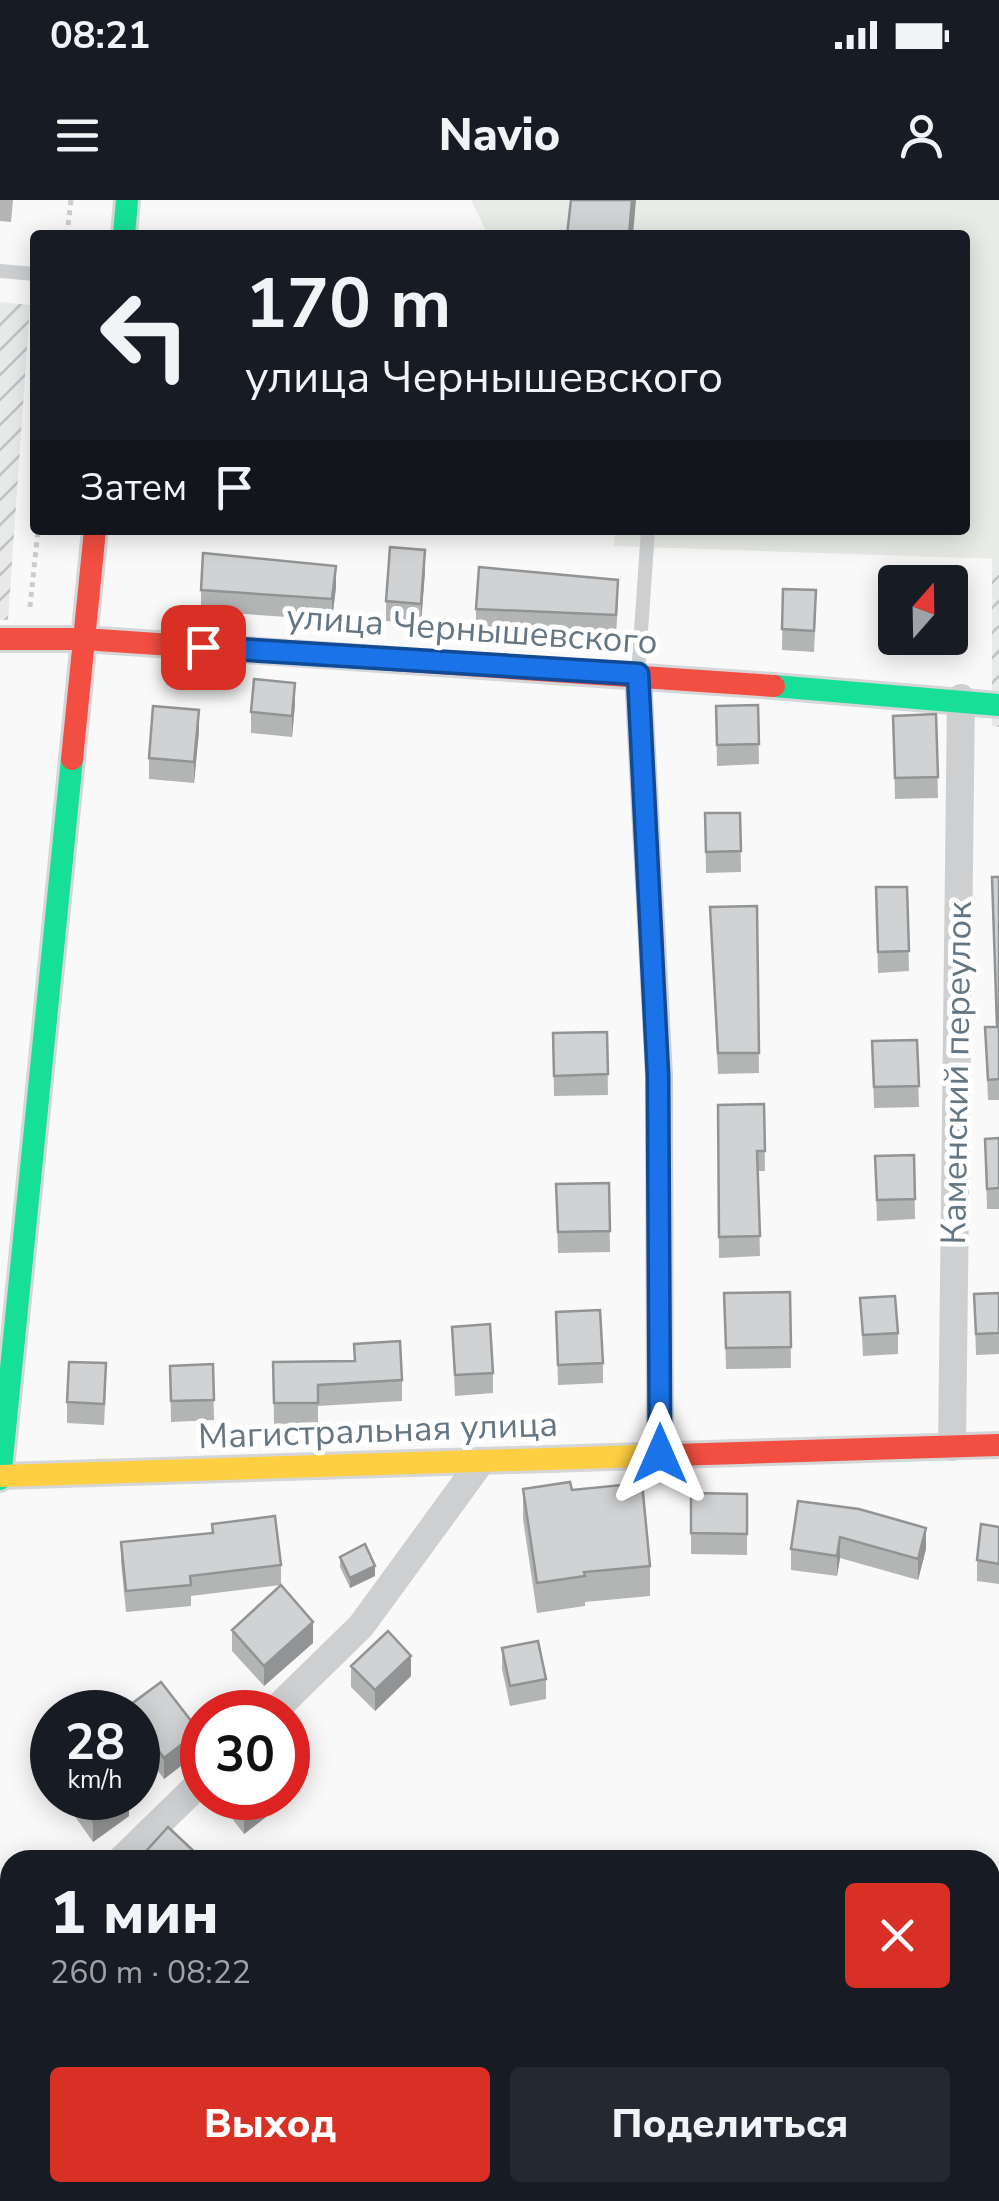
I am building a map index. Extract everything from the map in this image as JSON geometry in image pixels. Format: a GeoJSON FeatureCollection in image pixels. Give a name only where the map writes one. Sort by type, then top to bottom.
{"type":"FeatureCollection","features":[{"type":"Feature","properties":{"kind":"street"},"geometry":{"type":"LineString","coordinates":[[124,230],[127,200]]}},
{"type":"Feature","properties":{"kind":"street"},"geometry":{"type":"LineString","coordinates":[[0,1477],[94,535]]}},
{"type":"Feature","properties":{"kind":"street","name":"улица Чернышевского"},"geometry":{"type":"LineString","coordinates":[[0,639],[84,640],[638,674],[961,698],[999,705]]}},
{"type":"Feature","properties":{"kind":"street"},"geometry":{"type":"LineString","coordinates":[[638,674],[658,1076],[660,1454]]}},
{"type":"Feature","properties":{"kind":"street","name":"Каменский переулок"},"geometry":{"type":"LineString","coordinates":[[952,1447],[961,698]]}},
{"type":"Feature","properties":{"kind":"street","name":"Магистральная улица"},"geometry":{"type":"LineString","coordinates":[[0,1477],[999,1445]]}},
{"type":"Feature","properties":{"kind":"street"},"geometry":{"type":"LineString","coordinates":[[296,1690],[362,1626],[480,1463]]}},
{"type":"Feature","properties":{"kind":"street"},"geometry":{"type":"LineString","coordinates":[[131,1850],[180,1802]]}},
{"type":"Feature","properties":{"kind":"lane"},"geometry":{"type":"LineString","coordinates":[[0,270],[30,273]]}},
{"type":"Feature","properties":{"kind":"lane"},"geometry":{"type":"LineString","coordinates":[[638,674],[648,535]]}},
{"type":"Feature","properties":{"kind":"path"},"geometry":{"type":"LineString","coordinates":[[68,230],[71,200]]}},
{"type":"Feature","properties":{"kind":"path"},"geometry":{"type":"LineString","coordinates":[[27,640],[38,535]]}},
{"type":"Feature","properties":{"kind":"shaded area"},"geometry":{"type":"Polygon","coordinates":[[[471,200],[999,200],[999,559],[614,546],[615,535],[970,535],[970,230],[486,230],[471,200]]]}},
{"type":"Feature","properties":{"kind":"shaded area"},"geometry":{"type":"Polygon","coordinates":[[[0,302],[30,305],[8,620],[0,620],[0,302]]]}},
{"type":"Feature","properties":{"kind":"shaded area"},"geometry":{"type":"Polygon","coordinates":[[[992,559],[999,559],[999,727],[992,726],[992,559]]]}},
{"type":"Feature","properties":{"kind":"building"},"geometry":{"type":"Polygon","coordinates":[[[571,200],[632,200],[629,230],[568,230],[571,200]]]}},
{"type":"Feature","properties":{"kind":"building"},"geometry":{"type":"Polygon","coordinates":[[[390,547],[425,550],[421,604],[386,601],[390,547]]]}},
{"type":"Feature","properties":{"kind":"building"},"geometry":{"type":"Polygon","coordinates":[[[203,553],[336,566],[332,599],[201,590],[203,553]]]}},
{"type":"Feature","properties":{"kind":"building"},"geometry":{"type":"Polygon","coordinates":[[[479,567],[618,580],[616,615],[476,609],[479,567]]]}},
{"type":"Feature","properties":{"kind":"building"},"geometry":{"type":"Polygon","coordinates":[[[783,589],[816,590],[814,631],[782,629],[783,589]]]}},
{"type":"Feature","properties":{"kind":"building"},"geometry":{"type":"Polygon","coordinates":[[[254,679],[295,683],[292,716],[251,712],[254,679]]]}},
{"type":"Feature","properties":{"kind":"building"},"geometry":{"type":"Polygon","coordinates":[[[758,705],[759,744],[717,745],[716,706],[758,705]]]}},
{"type":"Feature","properties":{"kind":"building"},"geometry":{"type":"Polygon","coordinates":[[[153,706],[199,710],[194,762],[149,758],[153,706]]]}},
{"type":"Feature","properties":{"kind":"building"},"geometry":{"type":"Polygon","coordinates":[[[936,714],[938,777],[895,778],[893,716],[936,714]]]}},
{"type":"Feature","properties":{"kind":"building"},"geometry":{"type":"Polygon","coordinates":[[[705,813],[740,813],[741,851],[706,852],[705,813]]]}},
{"type":"Feature","properties":{"kind":"building"},"geometry":{"type":"Polygon","coordinates":[[[992,877],[999,877],[999,1079],[988,1080],[985,1027],[997,1027],[992,877]]]}},
{"type":"Feature","properties":{"kind":"building"},"geometry":{"type":"Polygon","coordinates":[[[876,887],[907,887],[909,951],[878,952],[876,887]]]}},
{"type":"Feature","properties":{"kind":"building"},"geometry":{"type":"Polygon","coordinates":[[[757,906],[759,1053],[718,1053],[710,907],[757,906]]]}},
{"type":"Feature","properties":{"kind":"building"},"geometry":{"type":"Polygon","coordinates":[[[607,1032],[608,1074],[554,1076],[553,1033],[607,1032]]]}},
{"type":"Feature","properties":{"kind":"building"},"geometry":{"type":"Polygon","coordinates":[[[917,1040],[919,1086],[874,1087],[872,1041],[917,1040]]]}},
{"type":"Feature","properties":{"kind":"building"},"geometry":{"type":"Polygon","coordinates":[[[764,1104],[765,1151],[757,1151],[760,1236],[719,1237],[718,1105],[764,1104]]]}},
{"type":"Feature","properties":{"kind":"building"},"geometry":{"type":"Polygon","coordinates":[[[999,1138],[999,1188],[987,1189],[985,1139],[999,1138]]]}},
{"type":"Feature","properties":{"kind":"building"},"geometry":{"type":"Polygon","coordinates":[[[914,1155],[915,1199],[877,1200],[875,1156],[914,1155]]]}},
{"type":"Feature","properties":{"kind":"building"},"geometry":{"type":"Polygon","coordinates":[[[609,1183],[610,1231],[558,1232],[556,1184],[609,1183]]]}},
{"type":"Feature","properties":{"kind":"building"},"geometry":{"type":"Polygon","coordinates":[[[790,1292],[791,1347],[726,1348],[724,1293],[790,1292]]]}},
{"type":"Feature","properties":{"kind":"building"},"geometry":{"type":"Polygon","coordinates":[[[999,1293],[999,1333],[976,1334],[974,1294],[999,1293]]]}},
{"type":"Feature","properties":{"kind":"building"},"geometry":{"type":"Polygon","coordinates":[[[895,1296],[898,1333],[863,1335],[860,1298],[895,1296]]]}},
{"type":"Feature","properties":{"kind":"building"},"geometry":{"type":"Polygon","coordinates":[[[600,1310],[603,1363],[558,1365],[556,1312],[600,1310]]]}},
{"type":"Feature","properties":{"kind":"building"},"geometry":{"type":"Polygon","coordinates":[[[490,1324],[493,1373],[455,1375],[452,1327],[490,1324]]]}},
{"type":"Feature","properties":{"kind":"building"},"geometry":{"type":"Polygon","coordinates":[[[400,1341],[402,1380],[318,1385],[318,1403],[274,1403],[273,1362],[355,1361],[354,1344],[400,1341]]]}},
{"type":"Feature","properties":{"kind":"building"},"geometry":{"type":"Polygon","coordinates":[[[69,1362],[106,1363],[104,1404],[67,1402],[69,1362]]]}},
{"type":"Feature","properties":{"kind":"building"},"geometry":{"type":"Polygon","coordinates":[[[213,1364],[214,1400],[171,1401],[170,1366],[213,1364]]]}},
{"type":"Feature","properties":{"kind":"building"},"geometry":{"type":"Polygon","coordinates":[[[570,1482],[572,1490],[642,1483],[650,1566],[584,1572],[585,1576],[537,1583],[523,1489],[570,1482]]]}},
{"type":"Feature","properties":{"kind":"building"},"geometry":{"type":"Polygon","coordinates":[[[691,1493],[747,1494],[747,1534],[691,1533],[691,1493]]]}},
{"type":"Feature","properties":{"kind":"building"},"geometry":{"type":"Polygon","coordinates":[[[798,1501],[859,1509],[926,1528],[918,1559],[840,1537],[837,1556],[791,1549],[798,1501]]]}},
{"type":"Feature","properties":{"kind":"building"},"geometry":{"type":"Polygon","coordinates":[[[275,1516],[281,1565],[190,1576],[191,1585],[126,1591],[121,1542],[213,1533],[212,1524],[275,1516]]]}},
{"type":"Feature","properties":{"kind":"building"},"geometry":{"type":"Polygon","coordinates":[[[981,1524],[999,1527],[999,1564],[977,1560],[981,1524]]]}},
{"type":"Feature","properties":{"kind":"building"},"geometry":{"type":"Polygon","coordinates":[[[365,1544],[375,1566],[350,1578],[340,1557],[365,1544]]]}},
{"type":"Feature","properties":{"kind":"building"},"geometry":{"type":"Polygon","coordinates":[[[281,1585],[313,1622],[264,1666],[232,1630],[281,1585]]]}},
{"type":"Feature","properties":{"kind":"building"},"geometry":{"type":"Polygon","coordinates":[[[388,1631],[411,1656],[375,1690],[351,1666],[388,1631]]]}},
{"type":"Feature","properties":{"kind":"building"},"geometry":{"type":"Polygon","coordinates":[[[538,1641],[546,1679],[510,1686],[502,1648],[538,1641]]]}},
{"type":"Feature","properties":{"kind":"building"},"geometry":{"type":"Polygon","coordinates":[[[161,1682],[180,1706],[180,1746],[164,1758],[160,1753],[160,1690],[150,1690],[161,1682]]]}},
{"type":"Feature","properties":{"kind":"building"},"geometry":{"type":"Polygon","coordinates":[[[168,1827],[193,1850],[147,1850],[168,1827]]]}},
{"type":"Feature","properties":{"kind":"traffic: fast"},"geometry":{"type":"LineString","coordinates":[[124,230],[127,200]]}},
{"type":"Feature","properties":{"kind":"traffic: fast"},"geometry":{"type":"LineString","coordinates":[[774,686],[999,705]]}},
{"type":"Feature","properties":{"kind":"traffic: fast"},"geometry":{"type":"LineString","coordinates":[[0,1479],[72,759]]}},
{"type":"Feature","properties":{"kind":"traffic: slow"},"geometry":{"type":"LineString","coordinates":[[0,1476],[673,1455]]}},
{"type":"Feature","properties":{"kind":"traffic: jam"},"geometry":{"type":"LineString","coordinates":[[72,759],[94,535]]}},
{"type":"Feature","properties":{"kind":"traffic: jam"},"geometry":{"type":"LineString","coordinates":[[0,639],[84,639],[774,686]]}},
{"type":"Feature","properties":{"kind":"traffic: jam"},"geometry":{"type":"LineString","coordinates":[[673,1455],[999,1445]]}},
{"type":"Feature","properties":{"kind":"route"},"geometry":{"type":"LineString","coordinates":[[203,647],[638,674],[658,1076],[660,1454]]}}]}
